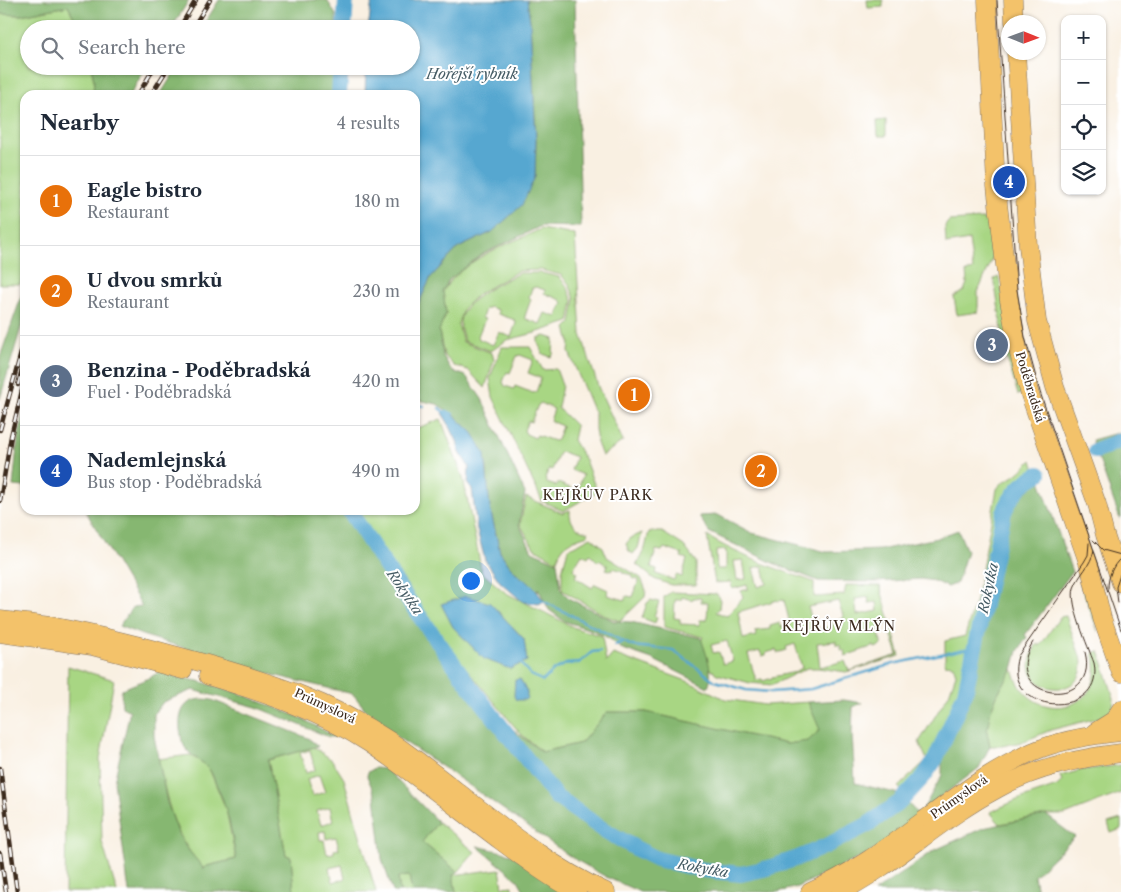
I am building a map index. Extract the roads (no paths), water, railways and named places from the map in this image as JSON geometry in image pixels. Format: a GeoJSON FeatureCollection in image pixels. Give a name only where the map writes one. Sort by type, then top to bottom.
{"type":"FeatureCollection","features":[{"type":"Feature","properties":{"kind":"main road","name":"Poděbradská"},"geometry":{"type":"LineString","coordinates":[[987,0],[996,186],[1009,300],[1018,350],[1030,395],[1090,568],[1102,618],[1121,673]]}},
{"type":"Feature","properties":{"kind":"main road"},"geometry":{"type":"LineString","coordinates":[[1013,0],[1014,15]]}},
{"type":"Feature","properties":{"kind":"main road","name":"Poděbradská"},"geometry":{"type":"LineString","coordinates":[[1016,60],[1028,246],[1037,321],[1055,387],[1097,504],[1121,584]]}},
{"type":"Feature","properties":{"kind":"main road","name":"Průmyslová"},"geometry":{"type":"LineString","coordinates":[[0,620],[55,627],[291,704],[331,721],[398,763],[527,860],[577,892]]}},
{"type":"Feature","properties":{"kind":"main road","name":"Průmyslová"},"geometry":{"type":"LineString","coordinates":[[0,633],[92,640],[152,649],[255,678],[301,694],[338,710],[370,729],[409,755],[546,857],[576,877],[606,892]]}},
{"type":"Feature","properties":{"kind":"main road"},"geometry":{"type":"LineString","coordinates":[[1088,736],[1114,720],[1121,709]]}},
{"type":"Feature","properties":{"kind":"main road","name":"Průmyslová"},"geometry":{"type":"LineString","coordinates":[[810,892],[865,863],[1003,767],[1041,749],[1088,736],[1121,732]]}},
{"type":"Feature","properties":{"kind":"main road","name":"Průmyslová"},"geometry":{"type":"LineString","coordinates":[[841,892],[874,873],[960,812],[998,788],[1053,766],[1087,758],[1121,754]]}},
{"type":"Feature","properties":{"kind":"water","name":"Hořejší rybník"},"geometry":{"type":"Polygon","coordinates":[[[372,0],[527,0],[530,21],[536,140],[535,177],[522,205],[492,232],[458,248],[431,277],[420,300],[420,90],[365,90],[366,75],[420,75],[420,20],[369,20],[372,0]]]}},
{"type":"Feature","properties":{"kind":"water"},"geometry":{"type":"Polygon","coordinates":[[[447,411],[473,433],[485,454],[490,508],[500,552],[509,565],[518,575],[532,585],[544,601],[539,604],[523,602],[500,582],[485,560],[477,530],[472,489],[468,483],[469,467],[459,451],[457,441],[442,413],[447,411]]]}},
{"type":"Feature","properties":{"kind":"water"},"geometry":{"type":"Polygon","coordinates":[[[466,596],[490,603],[524,639],[527,661],[510,669],[484,659],[453,627],[441,604],[466,596]]]}},
{"type":"Feature","properties":{"kind":"water"},"geometry":{"type":"Polygon","coordinates":[[[520,679],[527,692],[525,700],[516,700],[514,696],[515,680],[520,679]]]}},
{"type":"Feature","properties":{"kind":"waterway","name":"Rokytka"},"geometry":{"type":"LineString","coordinates":[[345,20],[346,0]]}},
{"type":"Feature","properties":{"kind":"waterway","name":"Rokytka"},"geometry":{"type":"LineString","coordinates":[[339,90],[340,75]]}},
{"type":"Feature","properties":{"kind":"waterway"},"geometry":{"type":"LineString","coordinates":[[420,406],[424,406]]}},
{"type":"Feature","properties":{"kind":"waterway"},"geometry":{"type":"LineString","coordinates":[[439,408],[444,412],[447,411],[453,414]]}},
{"type":"Feature","properties":{"kind":"waterway","name":"Rokytka"},"geometry":{"type":"LineString","coordinates":[[1096,451],[1121,440]]}},
{"type":"Feature","properties":{"kind":"waterway","name":"Rokytka"},"geometry":{"type":"LineString","coordinates":[[352,515],[401,590],[466,681],[556,797],[604,830],[657,859],[703,870],[741,874],[768,868],[798,858],[867,825],[900,802],[924,776],[935,760],[965,693],[1004,512],[1018,490],[1027,481],[1039,474]]}},
{"type":"Feature","properties":{"kind":"waterway"},"geometry":{"type":"LineString","coordinates":[[543,601],[632,646],[673,650],[715,681],[746,690],[771,692],[811,689],[893,664],[975,647]]}},
{"type":"Feature","properties":{"kind":"waterway"},"geometry":{"type":"LineString","coordinates":[[615,645],[623,642]]}},
{"type":"Feature","properties":{"kind":"waterway"},"geometry":{"type":"LineString","coordinates":[[521,664],[531,675],[543,681],[554,670],[566,664],[579,663],[592,652],[600,651]]}},
{"type":"Feature","properties":{"kind":"tram line"},"geometry":{"type":"LineString","coordinates":[[997,0],[1017,290],[1025,337],[1040,392],[1121,630]]}},
{"type":"Feature","properties":{"kind":"tram line"},"geometry":{"type":"LineString","coordinates":[[1093,540],[1103,550],[1121,555]]}},
{"type":"Feature","properties":{"kind":"tram line"},"geometry":{"type":"LineString","coordinates":[[1089,543],[1088,555],[1084,562],[1018,656],[1016,676],[1024,691],[1037,700],[1053,704],[1070,702],[1085,695],[1093,682],[1094,663],[1080,625],[1073,595],[1076,583],[1090,561],[1094,550]]}},
{"type":"Feature","properties":{"kind":"tram line"},"geometry":{"type":"LineString","coordinates":[[1108,588],[1111,572],[1121,558]]}},
{"type":"Feature","properties":{"kind":"tram line"},"geometry":{"type":"LineString","coordinates":[[1118,603],[1116,587],[1121,572]]}},
{"type":"Feature","properties":{"kind":"tram line"},"geometry":{"type":"LineString","coordinates":[[1033,642],[1025,662],[1028,677],[1037,687],[1051,692],[1066,691],[1078,685],[1086,672],[1085,652]]}},
{"type":"Feature","properties":{"kind":"railway"},"geometry":{"type":"LineString","coordinates":[[184,20],[196,0]]}},
{"type":"Feature","properties":{"kind":"railway"},"geometry":{"type":"LineString","coordinates":[[198,20],[210,0]]}},
{"type":"Feature","properties":{"kind":"railway"},"geometry":{"type":"LineString","coordinates":[[141,90],[150,75]]}},
{"type":"Feature","properties":{"kind":"railway"},"geometry":{"type":"LineString","coordinates":[[154,90],[163,75]]}},
{"type":"Feature","properties":{"kind":"railway"},"geometry":{"type":"LineString","coordinates":[[0,430],[20,356]]}},
{"type":"Feature","properties":{"kind":"railway"},"geometry":{"type":"LineString","coordinates":[[18,385],[20,377]]}},
{"type":"Feature","properties":{"kind":"railway"},"geometry":{"type":"LineString","coordinates":[[0,501],[11,436],[20,399]]}},
{"type":"Feature","properties":{"kind":"railway"},"geometry":{"type":"LineString","coordinates":[[0,768],[17,892]]}},
{"type":"Feature","properties":{"kind":"railway"},"geometry":{"type":"LineString","coordinates":[[0,853],[6,892]]}},
{"type":"Feature","properties":{"kind":"place","name":"Nademlejnská"},"geometry":{"type":"Point","coordinates":[1009,182]}},
{"type":"Feature","properties":{"kind":"place","name":"Benzina - Poděbradská"},"geometry":{"type":"Point","coordinates":[992,345]}},
{"type":"Feature","properties":{"kind":"place","name":"Eagle bistro"},"geometry":{"type":"Point","coordinates":[634,395]}},
{"type":"Feature","properties":{"kind":"place","name":"U dvou smrků"},"geometry":{"type":"Point","coordinates":[761,471]}},
{"type":"Feature","properties":{"kind":"district","name":"KEJŘŮV PARK"},"geometry":{"type":"Point","coordinates":[598,495]}},
{"type":"Feature","properties":{"kind":"district","name":"KEJŘŮV MLÝN"},"geometry":{"type":"Point","coordinates":[839,626]}}]}
